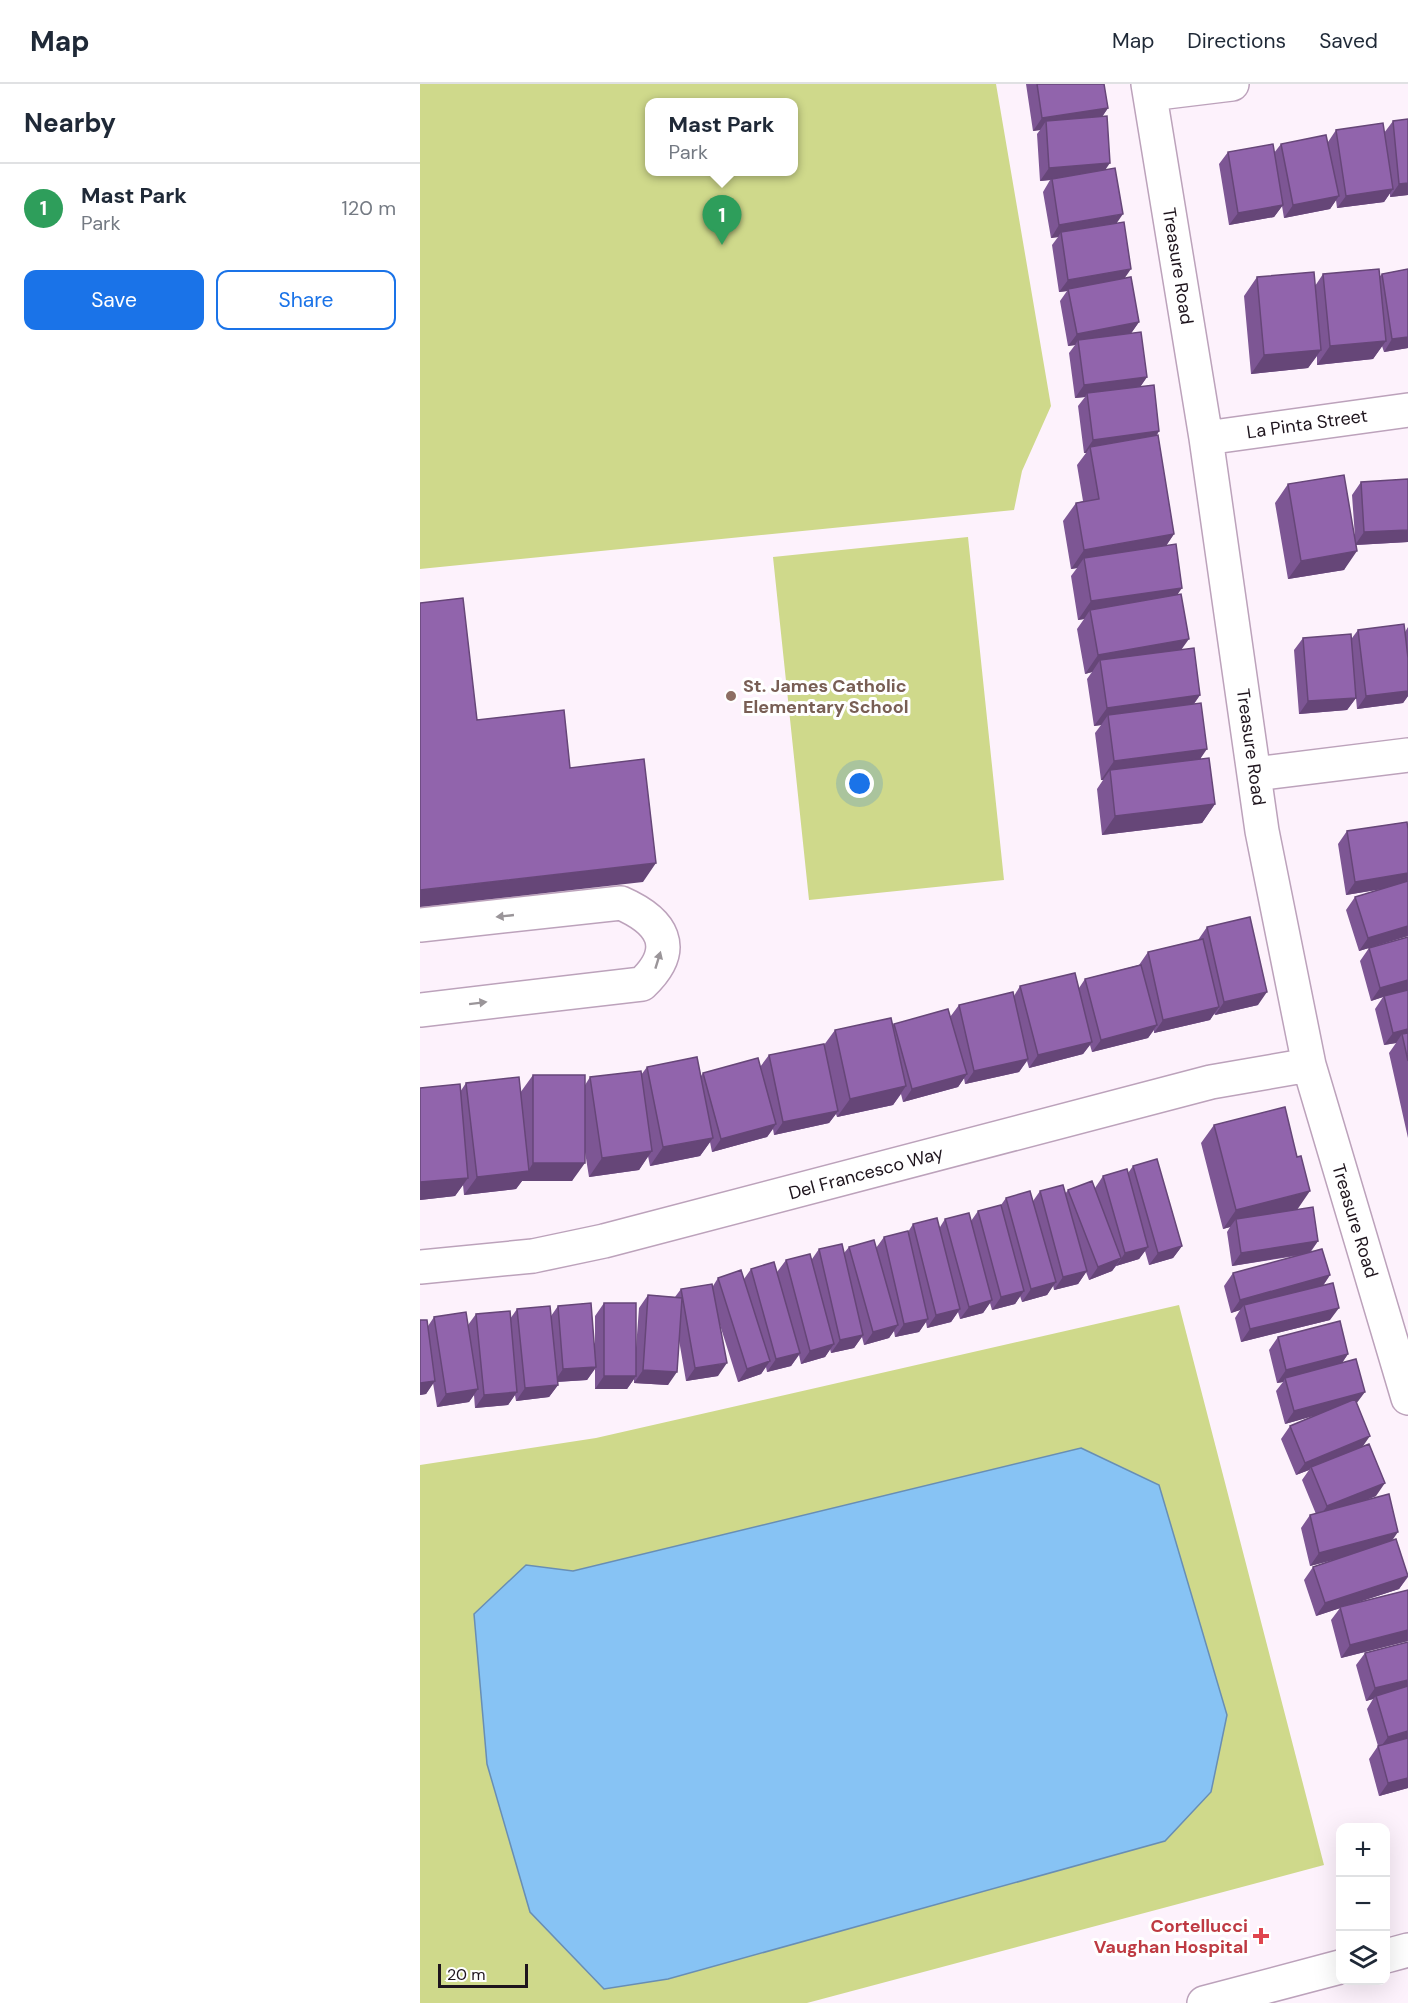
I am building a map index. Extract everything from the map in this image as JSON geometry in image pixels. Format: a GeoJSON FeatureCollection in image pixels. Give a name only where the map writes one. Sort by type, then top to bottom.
{"type":"FeatureCollection","features":[{"type":"Feature","properties":{"kind":"street"},"geometry":{"type":"LineString","coordinates":[[1149,89],[1232,84]]}},
{"type":"Feature","properties":{"kind":"street","name":"Treasure Road"},"geometry":{"type":"LineString","coordinates":[[1149,89],[1206,438],[1262,831],[1309,1065],[1408,1398]]}},
{"type":"Feature","properties":{"kind":"street","name":"La Pinta Street"},"geometry":{"type":"LineString","coordinates":[[1206,438],[1408,410]]}},
{"type":"Feature","properties":{"kind":"street"},"geometry":{"type":"LineString","coordinates":[[1254,774],[1408,754]]}},
{"type":"Feature","properties":{"kind":"street"},"geometry":{"type":"LineString","coordinates":[[420,925],[621,903],[644,913],[659,928],[662,943],[661,959],[654,972],[642,984],[420,1010]]}},
{"type":"Feature","properties":{"kind":"street","name":"Del Francesco Way"},"geometry":{"type":"LineString","coordinates":[[420,1267],[532,1256],[604,1241],[1211,1082],[1309,1065]]}},
{"type":"Feature","properties":{"kind":"street"},"geometry":{"type":"LineString","coordinates":[[1390,1955],[1408,1950]]}},
{"type":"Feature","properties":{"kind":"street"},"geometry":{"type":"LineString","coordinates":[[1204,2003],[1336,1968]]}},
{"type":"Feature","properties":{"kind":"green space"},"geometry":{"type":"Polygon","coordinates":[[[420,84],[996,84],[1051,406],[1022,471],[1014,510],[420,569],[420,84]]]}},
{"type":"Feature","properties":{"kind":"green space"},"geometry":{"type":"Polygon","coordinates":[[[968,537],[1004,880],[809,900],[773,557],[968,537]]]}},
{"type":"Feature","properties":{"kind":"green space"},"geometry":{"type":"Polygon","coordinates":[[[1179,1305],[1324,1865],[807,2003],[420,2003],[420,1465],[596,1438],[1179,1305]]]}},
{"type":"Feature","properties":{"kind":"water"},"geometry":{"type":"Polygon","coordinates":[[[1081,1448],[1159,1485],[1227,1715],[1211,1792],[1165,1841],[668,1979],[604,1989],[530,1912],[487,1764],[474,1614],[526,1565],[573,1571],[1081,1448]]]}},
{"type":"Feature","properties":{"kind":"building"},"geometry":{"type":"Polygon","coordinates":[[[1037,84],[1104,84],[1108,108],[1042,118],[1037,84]]]}},
{"type":"Feature","properties":{"kind":"building"},"geometry":{"type":"Polygon","coordinates":[[[1107,116],[1110,163],[1049,168],[1046,121],[1107,116]]]}},
{"type":"Feature","properties":{"kind":"building"},"geometry":{"type":"Polygon","coordinates":[[[1408,119],[1408,183],[1399,184],[1393,121],[1408,119]]]}},
{"type":"Feature","properties":{"kind":"building"},"geometry":{"type":"Polygon","coordinates":[[[1383,123],[1393,189],[1346,196],[1336,130],[1383,123]]]}},
{"type":"Feature","properties":{"kind":"building"},"geometry":{"type":"Polygon","coordinates":[[[1326,135],[1339,196],[1293,205],[1281,144],[1326,135]]]}},
{"type":"Feature","properties":{"kind":"building"},"geometry":{"type":"Polygon","coordinates":[[[1273,144],[1283,205],[1238,213],[1228,152],[1273,144]]]}},
{"type":"Feature","properties":{"kind":"building"},"geometry":{"type":"Polygon","coordinates":[[[1115,168],[1123,214],[1059,225],[1052,179],[1115,168]]]}},
{"type":"Feature","properties":{"kind":"building"},"geometry":{"type":"Polygon","coordinates":[[[1124,222],[1131,269],[1068,280],[1061,232],[1124,222]]]}},
{"type":"Feature","properties":{"kind":"building"},"geometry":{"type":"Polygon","coordinates":[[[1379,269],[1386,341],[1330,346],[1323,274],[1379,269]]]}},
{"type":"Feature","properties":{"kind":"building"},"geometry":{"type":"Polygon","coordinates":[[[1408,269],[1408,337],[1392,339],[1382,274],[1408,269]]]}},
{"type":"Feature","properties":{"kind":"building"},"geometry":{"type":"Polygon","coordinates":[[[1314,272],[1321,350],[1264,355],[1257,277],[1314,272]]]}},
{"type":"Feature","properties":{"kind":"building"},"geometry":{"type":"Polygon","coordinates":[[[1131,277],[1139,322],[1077,334],[1068,289],[1131,277]]]}},
{"type":"Feature","properties":{"kind":"building"},"geometry":{"type":"Polygon","coordinates":[[[1141,332],[1147,377],[1084,385],[1078,340],[1141,332]]]}},
{"type":"Feature","properties":{"kind":"building"},"geometry":{"type":"Polygon","coordinates":[[[1154,385],[1159,431],[1093,440],[1087,393],[1154,385]]]}},
{"type":"Feature","properties":{"kind":"building"},"geometry":{"type":"Polygon","coordinates":[[[1158,435],[1174,534],[1084,550],[1076,503],[1099,499],[1090,447],[1158,435]]]}},
{"type":"Feature","properties":{"kind":"building"},"geometry":{"type":"Polygon","coordinates":[[[1344,475],[1357,551],[1301,561],[1288,484],[1344,475]]]}},
{"type":"Feature","properties":{"kind":"building"},"geometry":{"type":"Polygon","coordinates":[[[1408,479],[1408,530],[1364,532],[1361,482],[1408,479]]]}},
{"type":"Feature","properties":{"kind":"building"},"geometry":{"type":"Polygon","coordinates":[[[1176,544],[1182,588],[1091,601],[1084,558],[1176,544]]]}},
{"type":"Feature","properties":{"kind":"building"},"geometry":{"type":"Polygon","coordinates":[[[1181,594],[1189,639],[1098,655],[1090,610],[1181,594]]]}},
{"type":"Feature","properties":{"kind":"building"},"geometry":{"type":"Polygon","coordinates":[[[463,598],[477,720],[564,710],[570,768],[644,759],[656,863],[420,890],[420,603],[463,598]]]}},
{"type":"Feature","properties":{"kind":"building"},"geometry":{"type":"Polygon","coordinates":[[[1404,624],[1408,658],[1408,691],[1366,696],[1358,630],[1404,624]]]}},
{"type":"Feature","properties":{"kind":"building"},"geometry":{"type":"Polygon","coordinates":[[[1351,634],[1356,698],[1308,701],[1303,638],[1351,634]]]}},
{"type":"Feature","properties":{"kind":"building"},"geometry":{"type":"Polygon","coordinates":[[[1194,648],[1200,695],[1107,708],[1100,660],[1194,648]]]}},
{"type":"Feature","properties":{"kind":"building"},"geometry":{"type":"Polygon","coordinates":[[[1201,703],[1207,749],[1114,761],[1108,715],[1201,703]]]}},
{"type":"Feature","properties":{"kind":"building"},"geometry":{"type":"Polygon","coordinates":[[[1209,758],[1215,804],[1115,816],[1110,770],[1209,758]]]}},
{"type":"Feature","properties":{"kind":"building"},"geometry":{"type":"Polygon","coordinates":[[[1407,822],[1408,873],[1355,882],[1347,831],[1407,822]]]}},
{"type":"Feature","properties":{"kind":"building"},"geometry":{"type":"Polygon","coordinates":[[[1408,881],[1408,926],[1368,938],[1355,897],[1408,881]]]}},
{"type":"Feature","properties":{"kind":"building"},"geometry":{"type":"Polygon","coordinates":[[[1250,917],[1267,992],[1224,1002],[1207,927],[1250,917]]]}},
{"type":"Feature","properties":{"kind":"building"},"geometry":{"type":"Polygon","coordinates":[[[1408,937],[1408,980],[1380,988],[1369,948],[1408,937]]]}},
{"type":"Feature","properties":{"kind":"building"},"geometry":{"type":"Polygon","coordinates":[[[1203,939],[1219,1007],[1163,1020],[1148,952],[1203,939]]]}},
{"type":"Feature","properties":{"kind":"building"},"geometry":{"type":"Polygon","coordinates":[[[1141,965],[1157,1025],[1101,1040],[1085,979],[1141,965]]]}},
{"type":"Feature","properties":{"kind":"building"},"geometry":{"type":"Polygon","coordinates":[[[1075,973],[1092,1042],[1038,1055],[1020,986],[1075,973]]]}},
{"type":"Feature","properties":{"kind":"building"},"geometry":{"type":"Polygon","coordinates":[[[1408,990],[1408,1029],[1393,1033],[1384,996],[1408,990]]]}},
{"type":"Feature","properties":{"kind":"building"},"geometry":{"type":"Polygon","coordinates":[[[1013,992],[1028,1059],[974,1071],[959,1005],[1013,992]]]}},
{"type":"Feature","properties":{"kind":"building"},"geometry":{"type":"Polygon","coordinates":[[[948,1009],[967,1074],[912,1089],[894,1024],[948,1009]]]}},
{"type":"Feature","properties":{"kind":"building"},"geometry":{"type":"Polygon","coordinates":[[[891,1018],[906,1086],[850,1099],[835,1030],[891,1018]]]}},
{"type":"Feature","properties":{"kind":"building"},"geometry":{"type":"Polygon","coordinates":[[[1408,1033],[1408,1061],[1402,1034],[1408,1033]]]}},
{"type":"Feature","properties":{"kind":"building"},"geometry":{"type":"Polygon","coordinates":[[[824,1044],[838,1111],[783,1122],[769,1055],[824,1044]]]}},
{"type":"Feature","properties":{"kind":"building"},"geometry":{"type":"Polygon","coordinates":[[[697,1057],[713,1138],[663,1147],[647,1067],[697,1057]]]}},
{"type":"Feature","properties":{"kind":"building"},"geometry":{"type":"Polygon","coordinates":[[[758,1058],[776,1124],[721,1139],[703,1073],[758,1058]]]}},
{"type":"Feature","properties":{"kind":"building"},"geometry":{"type":"Polygon","coordinates":[[[641,1071],[652,1151],[602,1158],[590,1077],[641,1071]]]}},
{"type":"Feature","properties":{"kind":"building"},"geometry":{"type":"Polygon","coordinates":[[[533,1075],[585,1075],[585,1163],[533,1163],[533,1075]]]}},
{"type":"Feature","properties":{"kind":"building"},"geometry":{"type":"Polygon","coordinates":[[[519,1077],[529,1171],[477,1177],[466,1083],[519,1077]]]}},
{"type":"Feature","properties":{"kind":"building"},"geometry":{"type":"Polygon","coordinates":[[[460,1084],[468,1178],[420,1182],[420,1088],[460,1084]]]}},
{"type":"Feature","properties":{"kind":"building"},"geometry":{"type":"Polygon","coordinates":[[[1285,1107],[1297,1157],[1301,1156],[1310,1191],[1236,1210],[1214,1125],[1285,1107]]]}},
{"type":"Feature","properties":{"kind":"building"},"geometry":{"type":"Polygon","coordinates":[[[1157,1159],[1182,1246],[1158,1253],[1133,1166],[1157,1159]]]}},
{"type":"Feature","properties":{"kind":"building"},"geometry":{"type":"Polygon","coordinates":[[[1127,1169],[1148,1247],[1125,1253],[1103,1176],[1127,1169]]]}},
{"type":"Feature","properties":{"kind":"building"},"geometry":{"type":"Polygon","coordinates":[[[1092,1181],[1121,1258],[1098,1267],[1068,1190],[1092,1181]]]}},
{"type":"Feature","properties":{"kind":"building"},"geometry":{"type":"Polygon","coordinates":[[[1063,1185],[1087,1271],[1063,1277],[1040,1191],[1063,1185]]]}},
{"type":"Feature","properties":{"kind":"building"},"geometry":{"type":"Polygon","coordinates":[[[1030,1191],[1056,1282],[1031,1289],[1006,1198],[1030,1191]]]}},
{"type":"Feature","properties":{"kind":"building"},"geometry":{"type":"Polygon","coordinates":[[[1001,1205],[1024,1291],[1001,1297],[978,1211],[1001,1205]]]}},
{"type":"Feature","properties":{"kind":"building"},"geometry":{"type":"Polygon","coordinates":[[[1313,1207],[1318,1241],[1241,1253],[1236,1219],[1313,1207]]]}},
{"type":"Feature","properties":{"kind":"building"},"geometry":{"type":"Polygon","coordinates":[[[969,1213],[992,1300],[969,1307],[945,1219],[969,1213]]]}},
{"type":"Feature","properties":{"kind":"building"},"geometry":{"type":"Polygon","coordinates":[[[937,1218],[960,1309],[936,1315],[913,1224],[937,1218]]]}},
{"type":"Feature","properties":{"kind":"building"},"geometry":{"type":"Polygon","coordinates":[[[908,1231],[928,1319],[904,1324],[884,1237],[908,1231]]]}},
{"type":"Feature","properties":{"kind":"building"},"geometry":{"type":"Polygon","coordinates":[[[874,1240],[898,1325],[873,1332],[849,1247],[874,1240]]]}},
{"type":"Feature","properties":{"kind":"building"},"geometry":{"type":"Polygon","coordinates":[[[842,1244],[863,1335],[840,1340],[819,1249],[842,1244]]]}},
{"type":"Feature","properties":{"kind":"building"},"geometry":{"type":"Polygon","coordinates":[[[1322,1249],[1330,1275],[1240,1300],[1233,1273],[1322,1249]]]}},
{"type":"Feature","properties":{"kind":"building"},"geometry":{"type":"Polygon","coordinates":[[[810,1254],[834,1344],[810,1351],[786,1260],[810,1254]]]}},
{"type":"Feature","properties":{"kind":"building"},"geometry":{"type":"Polygon","coordinates":[[[774,1262],[800,1353],[776,1359],[751,1269],[774,1262]]]}},
{"type":"Feature","properties":{"kind":"building"},"geometry":{"type":"Polygon","coordinates":[[[741,1270],[770,1361],[747,1369],[718,1278],[741,1270]]]}},
{"type":"Feature","properties":{"kind":"building"},"geometry":{"type":"Polygon","coordinates":[[[1333,1283],[1339,1308],[1250,1329],[1244,1305],[1333,1283]]]}},
{"type":"Feature","properties":{"kind":"building"},"geometry":{"type":"Polygon","coordinates":[[[712,1284],[727,1363],[695,1368],[681,1289],[712,1284]]]}},
{"type":"Feature","properties":{"kind":"building"},"geometry":{"type":"Polygon","coordinates":[[[648,1295],[682,1298],[677,1372],[643,1370],[648,1295]]]}},
{"type":"Feature","properties":{"kind":"building"},"geometry":{"type":"Polygon","coordinates":[[[591,1303],[596,1367],[563,1369],[558,1306],[591,1303]]]}},
{"type":"Feature","properties":{"kind":"building"},"geometry":{"type":"Polygon","coordinates":[[[604,1303],[636,1303],[636,1376],[604,1376],[604,1303]]]}},
{"type":"Feature","properties":{"kind":"building"},"geometry":{"type":"Polygon","coordinates":[[[550,1306],[558,1385],[525,1388],[517,1309],[550,1306]]]}},
{"type":"Feature","properties":{"kind":"building"},"geometry":{"type":"Polygon","coordinates":[[[510,1311],[517,1392],[484,1395],[476,1314],[510,1311]]]}},
{"type":"Feature","properties":{"kind":"building"},"geometry":{"type":"Polygon","coordinates":[[[466,1312],[478,1389],[446,1394],[434,1317],[466,1312]]]}},
{"type":"Feature","properties":{"kind":"building"},"geometry":{"type":"Polygon","coordinates":[[[420,1320],[427,1320],[435,1381],[420,1383],[420,1320]]]}},
{"type":"Feature","properties":{"kind":"building"},"geometry":{"type":"Polygon","coordinates":[[[1340,1321],[1348,1354],[1286,1370],[1278,1337],[1340,1321]]]}},
{"type":"Feature","properties":{"kind":"building"},"geometry":{"type":"Polygon","coordinates":[[[1356,1359],[1365,1392],[1294,1411],[1285,1378],[1356,1359]]]}},
{"type":"Feature","properties":{"kind":"building"},"geometry":{"type":"Polygon","coordinates":[[[1355,1399],[1370,1436],[1305,1463],[1290,1426],[1355,1399]]]}},
{"type":"Feature","properties":{"kind":"building"},"geometry":{"type":"Polygon","coordinates":[[[1369,1444],[1385,1483],[1327,1506],[1311,1467],[1369,1444]]]}},
{"type":"Feature","properties":{"kind":"building"},"geometry":{"type":"Polygon","coordinates":[[[1389,1494],[1398,1532],[1319,1553],[1310,1515],[1389,1494]]]}},
{"type":"Feature","properties":{"kind":"building"},"geometry":{"type":"Polygon","coordinates":[[[1396,1539],[1408,1576],[1325,1603],[1313,1567],[1396,1539]]]}},
{"type":"Feature","properties":{"kind":"building"},"geometry":{"type":"Polygon","coordinates":[[[1408,1590],[1408,1630],[1350,1645],[1340,1607],[1408,1590]]]}},
{"type":"Feature","properties":{"kind":"building"},"geometry":{"type":"Polygon","coordinates":[[[1408,1642],[1408,1680],[1375,1688],[1365,1653],[1408,1642]]]}},
{"type":"Feature","properties":{"kind":"building"},"geometry":{"type":"Polygon","coordinates":[[[1408,1686],[1408,1731],[1388,1737],[1376,1696],[1408,1686]]]}},
{"type":"Feature","properties":{"kind":"building"},"geometry":{"type":"Polygon","coordinates":[[[1408,1738],[1408,1778],[1388,1783],[1378,1746],[1408,1738]]]}},
{"type":"Feature","properties":{"kind":"place","name":"Mast Park"},"geometry":{"type":"Point","coordinates":[722,245]}},
{"type":"Feature","properties":{"kind":"place","name":"St. James Catholic Elementary School"},"geometry":{"type":"Point","coordinates":[731,696]}},
{"type":"Feature","properties":{"kind":"place","name":"Cortellucci Vaughan Hospital"},"geometry":{"type":"Point","coordinates":[1261,1936]}}]}
